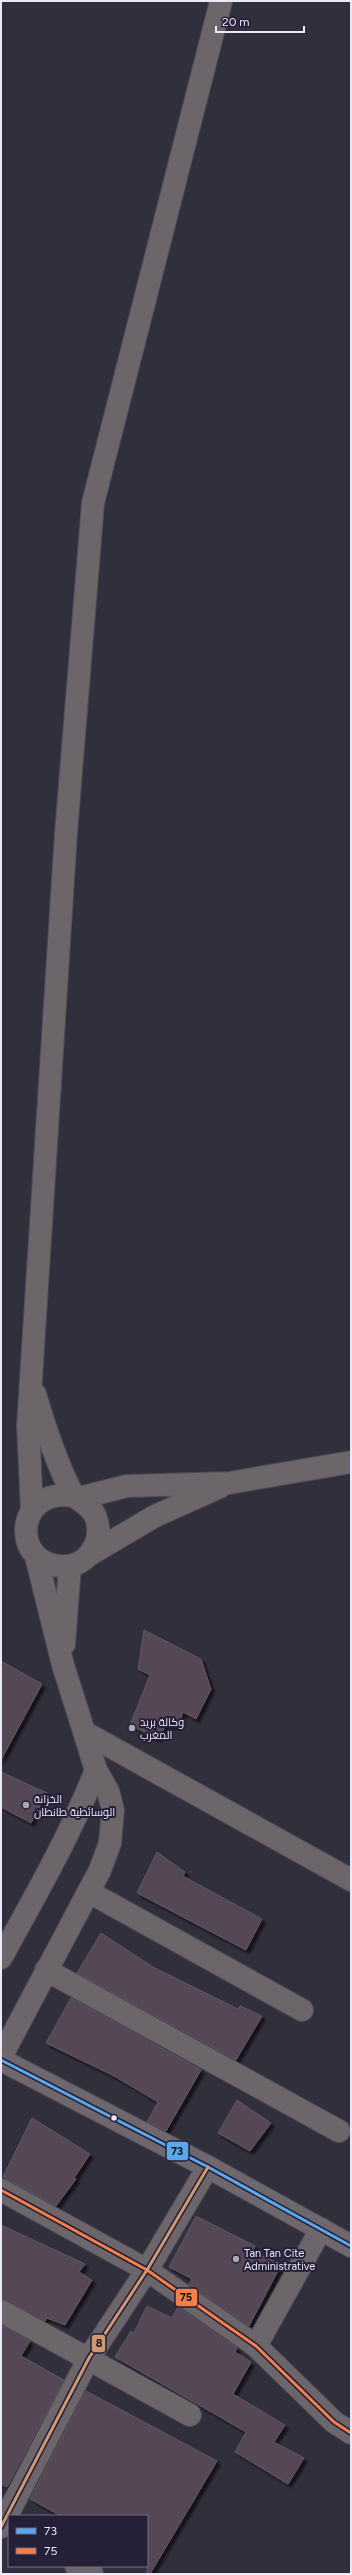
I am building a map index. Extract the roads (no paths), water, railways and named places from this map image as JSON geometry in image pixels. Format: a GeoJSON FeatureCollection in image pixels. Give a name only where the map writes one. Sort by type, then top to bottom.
{"type":"FeatureCollection","features":[{"type":"Feature","properties":{"kind":"main road"},"geometry":{"type":"LineString","coordinates":[[1,2058],[208,2167],[351,2246]]}},
{"type":"Feature","properties":{"kind":"street"},"geometry":{"type":"LineString","coordinates":[[32,1510],[28,1426],[66,833],[93,503],[221,1]]}},
{"type":"Feature","properties":{"kind":"street"},"geometry":{"type":"LineString","coordinates":[[31,1384],[57,1459],[76,1497]]}},
{"type":"Feature","properties":{"kind":"street"},"geometry":{"type":"LineString","coordinates":[[76,1497],[127,1486],[228,1483],[351,1462]]}},
{"type":"Feature","properties":{"kind":"street"},"geometry":{"type":"LineString","coordinates":[[63,1665],[80,1560],[96,1544],[99,1530],[96,1518],[89,1506],[76,1497],[61,1494],[50,1496],[32,1510],[26,1522],[26,1534],[29,1546],[36,1556],[46,1563],[58,1566],[80,1560],[155,1516],[228,1483]]}},
{"type":"Feature","properties":{"kind":"street"},"geometry":{"type":"LineString","coordinates":[[1,2058],[46,1970],[89,1892],[110,1843],[113,1826],[113,1810],[108,1791],[96,1770],[63,1665],[36,1556]]}},
{"type":"Feature","properties":{"kind":"street"},"geometry":{"type":"LineString","coordinates":[[84,1732],[351,1880]]}},
{"type":"Feature","properties":{"kind":"street"},"geometry":{"type":"LineString","coordinates":[[1,1958],[60,1852],[81,1808],[96,1770]]}},
{"type":"Feature","properties":{"kind":"street"},"geometry":{"type":"LineString","coordinates":[[89,1892],[302,2010]]}},
{"type":"Feature","properties":{"kind":"street"},"geometry":{"type":"LineString","coordinates":[[46,1970],[339,2131]]}},
{"type":"Feature","properties":{"kind":"street"},"geometry":{"type":"LineString","coordinates":[[1,2528],[89,2358],[147,2270],[208,2167]]}},
{"type":"Feature","properties":{"kind":"street"},"geometry":{"type":"LineString","coordinates":[[1,2190],[147,2270],[256,2346],[334,2422],[351,2434]]}},
{"type":"Feature","properties":{"kind":"street"},"geometry":{"type":"LineString","coordinates":[[256,2346],[321,2229]]}},
{"type":"Feature","properties":{"kind":"street"},"geometry":{"type":"LineString","coordinates":[[1,2311],[89,2358],[190,2415]]}},
{"type":"Feature","properties":{"kind":"street"},"geometry":{"type":"LineString","coordinates":[[78,2567],[92,2574]]}},
{"type":"Feature","properties":{"kind":"place","name":"وكالة بريد المغرب"},"geometry":{"type":"Point","coordinates":[132,1728]}},
{"type":"Feature","properties":{"kind":"place","name":"الخزانة الوسائطية طانطان"},"geometry":{"type":"Point","coordinates":[26,1805]}},
{"type":"Feature","properties":{"kind":"place","name":"Tan Tan Cite Administrative"},"geometry":{"type":"Point","coordinates":[236,2259]}}]}
